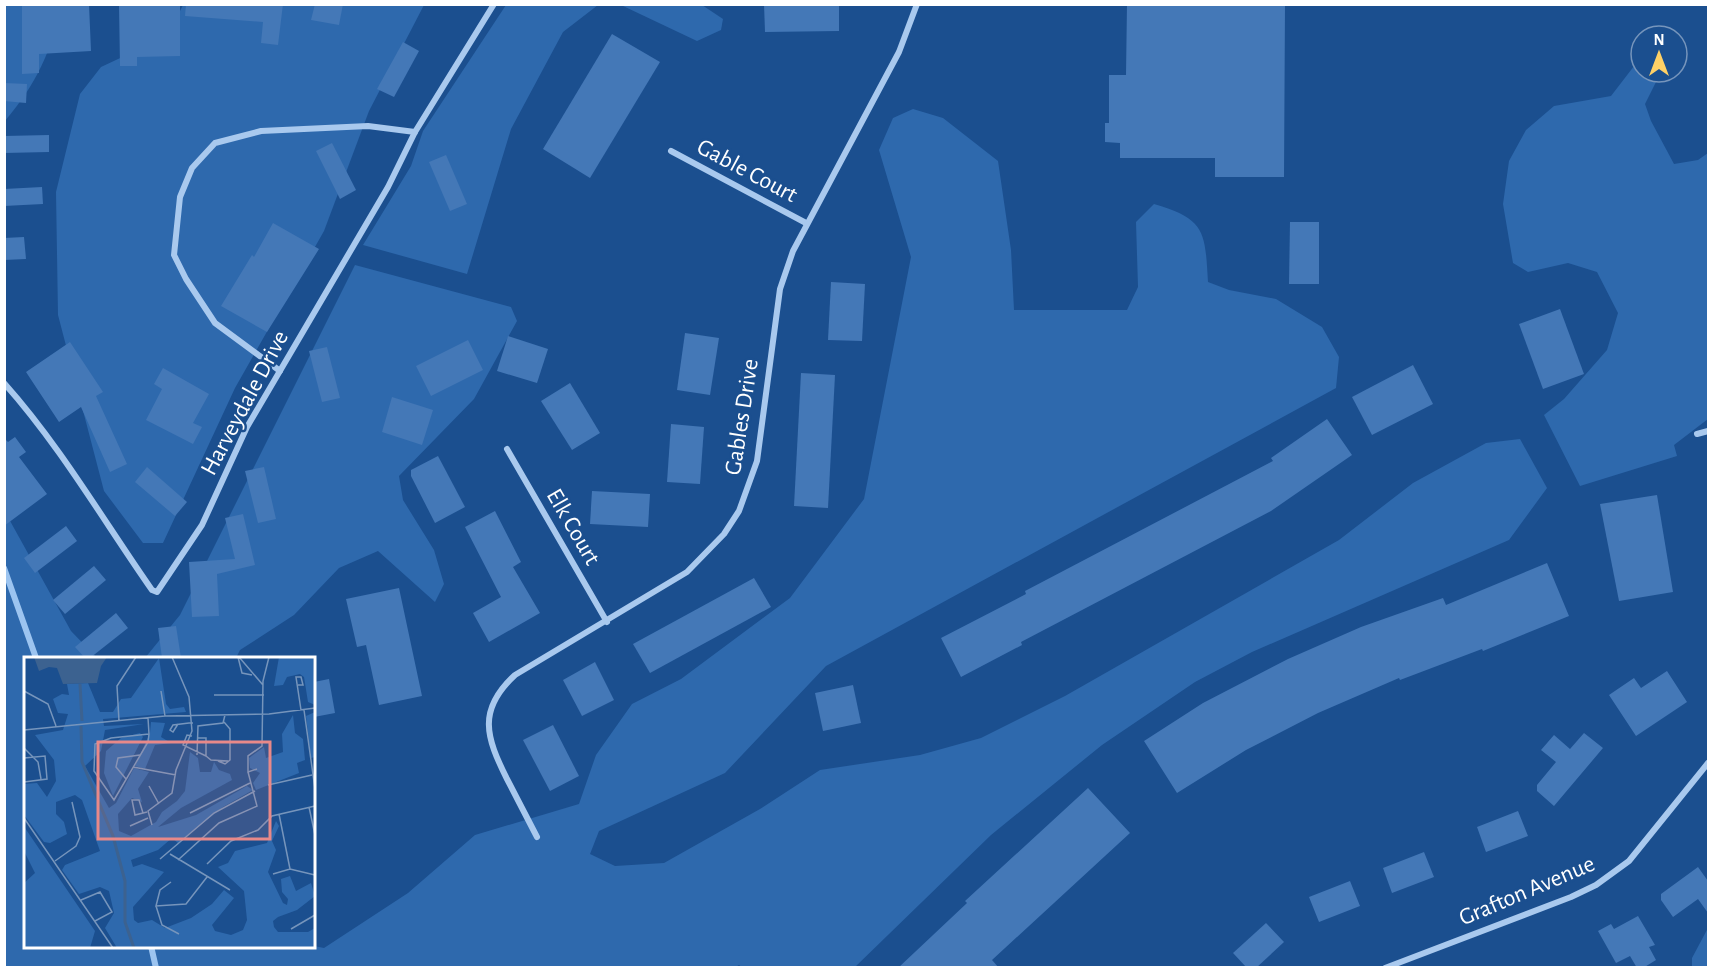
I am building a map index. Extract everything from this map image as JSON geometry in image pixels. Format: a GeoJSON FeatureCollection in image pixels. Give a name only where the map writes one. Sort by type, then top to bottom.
{"type":"FeatureCollection","features":[{"type":"Feature","properties":{"kind":"street","name":"Harveydale Drive"},"geometry":{"type":"LineString","coordinates":[[4,383],[62,454],[120,544],[152,590],[157,592],[202,525],[247,427],[388,187],[415,132],[494,4]]}},
{"type":"Feature","properties":{"kind":"street","name":"Gables Drive"},"geometry":{"type":"LineString","coordinates":[[537,837],[493,749],[489,737],[490,710],[502,687],[515,675],[687,572],[724,534],[738,512],[757,461],[780,289],[806,223],[899,52],[917,4]]}},
{"type":"Feature","properties":{"kind":"street"},"geometry":{"type":"LineString","coordinates":[[280,371],[215,323],[186,279],[174,255],[180,197],[192,168],[215,143],[261,131],[368,126],[415,132]]}},
{"type":"Feature","properties":{"kind":"street","name":"Gable Court"},"geometry":{"type":"LineString","coordinates":[[671,151],[806,223]]}},
{"type":"Feature","properties":{"kind":"street"},"geometry":{"type":"LineString","coordinates":[[1697,434],[1708,431]]}},
{"type":"Feature","properties":{"kind":"street","name":"Elk Court"},"geometry":{"type":"LineString","coordinates":[[507,449],[606,622]]}},
{"type":"Feature","properties":{"kind":"street","name":"Grafton Avenue"},"geometry":{"type":"LineString","coordinates":[[1384,968],[1571,897],[1596,885],[1629,861],[1708,763]]}},
{"type":"Feature","properties":{"kind":"shaded area"},"geometry":{"type":"Polygon","coordinates":[[[5,5],[62,5],[53,38],[41,67],[5,121],[5,5]]]}},
{"type":"Feature","properties":{"kind":"shaded area"},"geometry":{"type":"Polygon","coordinates":[[[183,5],[424,5],[369,111],[324,231],[235,388],[163,543],[143,543],[104,491],[58,315],[56,192],[80,94],[101,67],[150,44],[171,29],[183,5]]]}},
{"type":"Feature","properties":{"kind":"shaded area"},"geometry":{"type":"Polygon","coordinates":[[[506,5],[598,5],[563,32],[511,129],[467,274],[363,245],[411,166],[423,131],[506,5]]]}},
{"type":"Feature","properties":{"kind":"shaded area"},"geometry":{"type":"Polygon","coordinates":[[[621,5],[702,5],[723,19],[721,30],[697,41],[621,5]]]}},
{"type":"Feature","properties":{"kind":"shaded area"},"geometry":{"type":"Polygon","coordinates":[[[1629,73],[1629,84],[1655,84],[1645,104],[1651,121],[1674,164],[1698,160],[1708,153],[1708,419],[1674,445],[1677,456],[1580,486],[1544,415],[1564,399],[1607,350],[1618,313],[1597,272],[1568,263],[1528,272],[1513,263],[1503,204],[1509,161],[1526,130],[1554,106],[1611,96],[1629,73]]]}},
{"type":"Feature","properties":{"kind":"shaded area"},"geometry":{"type":"Polygon","coordinates":[[[913,109],[943,118],[998,161],[1011,250],[1014,310],[1127,310],[1138,287],[1136,222],[1154,204],[1184,215],[1199,230],[1206,251],[1208,282],[1229,290],[1276,299],[1322,327],[1339,357],[1336,388],[826,666],[725,773],[599,831],[590,854],[615,866],[664,863],[760,809],[820,770],[920,755],[981,738],[1065,696],[1339,540],[1413,483],[1486,443],[1520,439],[1547,488],[1509,540],[1252,652],[1195,682],[1102,745],[991,835],[854,968],[743,968],[739,965],[734,968],[5,967],[4,510],[71,631],[96,657],[24,657],[24,948],[324,948],[408,893],[475,835],[579,804],[596,755],[632,704],[681,679],[790,598],[864,499],[911,257],[879,150],[893,118],[913,109]]]}},
{"type":"Feature","properties":{"kind":"shaded area"},"geometry":{"type":"Polygon","coordinates":[[[355,265],[511,307],[517,321],[474,399],[399,476],[403,500],[434,550],[444,584],[435,602],[378,551],[339,568],[294,615],[240,650],[236,657],[146,657],[180,615],[355,265]]]}},
{"type":"Feature","properties":{"kind":"shaded area"},"geometry":{"type":"Polygon","coordinates":[[[1708,928],[1708,967],[1692,967],[1692,958],[1708,928]]]}},
{"type":"Feature","properties":{"kind":"building"},"geometry":{"type":"Polygon","coordinates":[[[22,4],[89,4],[91,51],[39,54],[39,73],[22,74],[22,4]]]}},
{"type":"Feature","properties":{"kind":"building"},"geometry":{"type":"Polygon","coordinates":[[[119,4],[180,4],[180,56],[137,57],[137,66],[120,66],[119,4]]]}},
{"type":"Feature","properties":{"kind":"building"},"geometry":{"type":"Polygon","coordinates":[[[186,4],[283,4],[278,45],[261,43],[263,22],[185,16],[186,4]]]}},
{"type":"Feature","properties":{"kind":"building"},"geometry":{"type":"Polygon","coordinates":[[[315,4],[343,4],[339,25],[311,20],[315,4]]]}},
{"type":"Feature","properties":{"kind":"building"},"geometry":{"type":"Polygon","coordinates":[[[764,4],[839,4],[839,31],[765,32],[764,4]]]}},
{"type":"Feature","properties":{"kind":"building"},"geometry":{"type":"Polygon","coordinates":[[[1127,4],[1285,4],[1284,177],[1215,177],[1215,158],[1120,158],[1120,143],[1105,142],[1105,123],[1109,123],[1109,75],[1126,75],[1127,4]]]}},
{"type":"Feature","properties":{"kind":"building"},"geometry":{"type":"Polygon","coordinates":[[[612,34],[660,62],[590,178],[543,149],[612,34]]]}},
{"type":"Feature","properties":{"kind":"building"},"geometry":{"type":"Polygon","coordinates":[[[403,42],[419,51],[394,97],[377,89],[403,42]]]}},
{"type":"Feature","properties":{"kind":"building"},"geometry":{"type":"Polygon","coordinates":[[[4,83],[27,84],[26,103],[4,101],[4,83]]]}},
{"type":"Feature","properties":{"kind":"building"},"geometry":{"type":"Polygon","coordinates":[[[49,135],[49,152],[4,153],[4,136],[49,135]]]}},
{"type":"Feature","properties":{"kind":"building"},"geometry":{"type":"Polygon","coordinates":[[[332,143],[356,190],[340,199],[316,151],[332,143]]]}},
{"type":"Feature","properties":{"kind":"building"},"geometry":{"type":"Polygon","coordinates":[[[446,155],[467,204],[450,211],[429,162],[446,155]]]}},
{"type":"Feature","properties":{"kind":"building"},"geometry":{"type":"Polygon","coordinates":[[[42,187],[43,204],[4,206],[4,189],[42,187]]]}},
{"type":"Feature","properties":{"kind":"building"},"geometry":{"type":"Polygon","coordinates":[[[1290,222],[1319,222],[1319,284],[1289,284],[1290,222]]]}},
{"type":"Feature","properties":{"kind":"building"},"geometry":{"type":"Polygon","coordinates":[[[273,223],[319,249],[267,332],[221,306],[252,255],[254,257],[273,223]]]}},
{"type":"Feature","properties":{"kind":"building"},"geometry":{"type":"Polygon","coordinates":[[[24,237],[26,259],[4,260],[4,238],[24,237]]]}},
{"type":"Feature","properties":{"kind":"building"},"geometry":{"type":"Polygon","coordinates":[[[831,282],[865,284],[862,341],[828,340],[831,282]]]}},
{"type":"Feature","properties":{"kind":"building"},"geometry":{"type":"Polygon","coordinates":[[[1560,309],[1584,374],[1543,389],[1519,324],[1560,309]]]}},
{"type":"Feature","properties":{"kind":"building"},"geometry":{"type":"Polygon","coordinates":[[[685,333],[719,338],[710,395],[677,390],[685,333]]]}},
{"type":"Feature","properties":{"kind":"building"},"geometry":{"type":"Polygon","coordinates":[[[508,336],[548,349],[537,383],[497,371],[508,336]]]}},
{"type":"Feature","properties":{"kind":"building"},"geometry":{"type":"Polygon","coordinates":[[[468,340],[483,370],[431,396],[416,366],[468,340]]]}},
{"type":"Feature","properties":{"kind":"building"},"geometry":{"type":"Polygon","coordinates":[[[70,342],[103,392],[96,396],[127,464],[110,472],[81,407],[59,422],[26,372],[70,342]]]}},
{"type":"Feature","properties":{"kind":"building"},"geometry":{"type":"Polygon","coordinates":[[[327,347],[340,398],[322,402],[309,351],[327,347]]]}},
{"type":"Feature","properties":{"kind":"building"},"geometry":{"type":"Polygon","coordinates":[[[1413,365],[1433,404],[1372,435],[1352,397],[1413,365]]]}},
{"type":"Feature","properties":{"kind":"building"},"geometry":{"type":"Polygon","coordinates":[[[163,368],[209,394],[193,423],[202,427],[193,444],[146,420],[162,389],[154,384],[163,368]]]}},
{"type":"Feature","properties":{"kind":"building"},"geometry":{"type":"Polygon","coordinates":[[[801,373],[835,375],[828,508],[794,506],[801,373]]]}},
{"type":"Feature","properties":{"kind":"building"},"geometry":{"type":"Polygon","coordinates":[[[570,383],[600,433],[572,450],[541,401],[570,383]]]}},
{"type":"Feature","properties":{"kind":"building"},"geometry":{"type":"Polygon","coordinates":[[[392,397],[433,410],[422,445],[382,432],[392,397]]]}},
{"type":"Feature","properties":{"kind":"building"},"geometry":{"type":"Polygon","coordinates":[[[1327,419],[1352,455],[1271,511],[1021,642],[1022,645],[961,677],[941,638],[1026,594],[1025,591],[1273,461],[1271,458],[1327,419]]]}},
{"type":"Feature","properties":{"kind":"building"},"geometry":{"type":"Polygon","coordinates":[[[671,424],[704,427],[700,484],[667,482],[671,424]]]}},
{"type":"Feature","properties":{"kind":"building"},"geometry":{"type":"Polygon","coordinates":[[[15,437],[26,452],[19,457],[47,494],[4,526],[4,438],[8,442],[15,437]]]}},
{"type":"Feature","properties":{"kind":"building"},"geometry":{"type":"Polygon","coordinates":[[[438,456],[465,507],[435,523],[411,476],[411,470],[438,456]]]}},
{"type":"Feature","properties":{"kind":"building"},"geometry":{"type":"Polygon","coordinates":[[[147,467],[187,502],[175,516],[135,482],[147,467]]]}},
{"type":"Feature","properties":{"kind":"building"},"geometry":{"type":"Polygon","coordinates":[[[264,467],[276,519],[258,523],[245,471],[264,467]]]}},
{"type":"Feature","properties":{"kind":"building"},"geometry":{"type":"Polygon","coordinates":[[[592,491],[650,494],[648,527],[590,524],[592,491]]]}},
{"type":"Feature","properties":{"kind":"building"},"geometry":{"type":"Polygon","coordinates":[[[1657,495],[1673,592],[1619,601],[1600,504],[1657,495]]]}},
{"type":"Feature","properties":{"kind":"building"},"geometry":{"type":"Polygon","coordinates":[[[495,511],[521,562],[513,567],[540,613],[489,642],[473,613],[501,597],[465,527],[495,511]]]}},
{"type":"Feature","properties":{"kind":"building"},"geometry":{"type":"Polygon","coordinates":[[[243,514],[255,565],[217,574],[219,616],[192,617],[189,562],[235,559],[225,518],[243,514]]]}},
{"type":"Feature","properties":{"kind":"building"},"geometry":{"type":"Polygon","coordinates":[[[66,526],[77,541],[35,573],[24,558],[66,526]]]}},
{"type":"Feature","properties":{"kind":"building"},"geometry":{"type":"Polygon","coordinates":[[[1547,563],[1569,616],[1483,651],[1482,649],[1400,680],[1399,678],[1318,713],[1246,750],[1177,793],[1144,741],[1203,703],[1288,659],[1361,627],[1443,598],[1446,605],[1547,563]]]}},
{"type":"Feature","properties":{"kind":"building"},"geometry":{"type":"Polygon","coordinates":[[[94,566],[106,580],[65,614],[53,600],[94,566]]]}},
{"type":"Feature","properties":{"kind":"building"},"geometry":{"type":"Polygon","coordinates":[[[754,578],[771,607],[650,673],[633,644],[754,578]]]}},
{"type":"Feature","properties":{"kind":"building"},"geometry":{"type":"Polygon","coordinates":[[[399,588],[422,696],[379,705],[366,645],[357,647],[346,599],[399,588]]]}},
{"type":"Feature","properties":{"kind":"building"},"geometry":{"type":"Polygon","coordinates":[[[116,613],[128,628],[91,657],[84,657],[75,647],[116,613]]]}},
{"type":"Feature","properties":{"kind":"building"},"geometry":{"type":"Polygon","coordinates":[[[176,626],[181,657],[162,657],[158,628],[176,626]]]}},
{"type":"Feature","properties":{"kind":"building"},"geometry":{"type":"Polygon","coordinates":[[[595,662],[614,700],[582,716],[563,680],[595,662]]]}},
{"type":"Feature","properties":{"kind":"building"},"geometry":{"type":"Polygon","coordinates":[[[1667,671],[1687,702],[1636,736],[1609,695],[1634,678],[1641,688],[1667,671]]]}},
{"type":"Feature","properties":{"kind":"building"},"geometry":{"type":"Polygon","coordinates":[[[329,679],[335,713],[315,717],[315,682],[329,679]]]}},
{"type":"Feature","properties":{"kind":"building"},"geometry":{"type":"Polygon","coordinates":[[[853,685],[861,723],[823,731],[815,693],[853,685]]]}},
{"type":"Feature","properties":{"kind":"building"},"geometry":{"type":"Polygon","coordinates":[[[553,725],[579,776],[550,791],[523,740],[553,725]]]}},
{"type":"Feature","properties":{"kind":"building"},"geometry":{"type":"Polygon","coordinates":[[[1584,733],[1603,748],[1554,806],[1537,791],[1537,785],[1556,762],[1541,750],[1554,735],[1570,749],[1584,733]]]}},
{"type":"Feature","properties":{"kind":"building"},"geometry":{"type":"Polygon","coordinates":[[[1088,788],[1130,833],[992,960],[999,968],[898,968],[967,903],[965,901],[1088,788]]]}},
{"type":"Feature","properties":{"kind":"building"},"geometry":{"type":"Polygon","coordinates":[[[1518,811],[1528,836],[1486,852],[1477,827],[1518,811]]]}},
{"type":"Feature","properties":{"kind":"building"},"geometry":{"type":"Polygon","coordinates":[[[1424,852],[1434,877],[1392,893],[1383,868],[1424,852]]]}},
{"type":"Feature","properties":{"kind":"building"},"geometry":{"type":"Polygon","coordinates":[[[1698,867],[1708,881],[1708,913],[1698,899],[1673,917],[1661,900],[1661,894],[1698,867]]]}},
{"type":"Feature","properties":{"kind":"building"},"geometry":{"type":"Polygon","coordinates":[[[1350,881],[1360,906],[1319,922],[1309,897],[1350,881]]]}},
{"type":"Feature","properties":{"kind":"building"},"geometry":{"type":"Polygon","coordinates":[[[1638,916],[1655,945],[1649,947],[1656,960],[1643,968],[1637,968],[1630,956],[1616,963],[1598,931],[1611,924],[1614,929],[1638,916]]]}},
{"type":"Feature","properties":{"kind":"building"},"geometry":{"type":"Polygon","coordinates":[[[1266,923],[1284,942],[1256,968],[1247,968],[1233,953],[1266,923]]]}},
{"type":"Feature","properties":{"kind":"waterway"},"geometry":{"type":"LineString","coordinates":[[4,568],[36,657]]}},
{"type":"Feature","properties":{"kind":"waterway"},"geometry":{"type":"LineString","coordinates":[[151,948],[156,968]]}}]}
